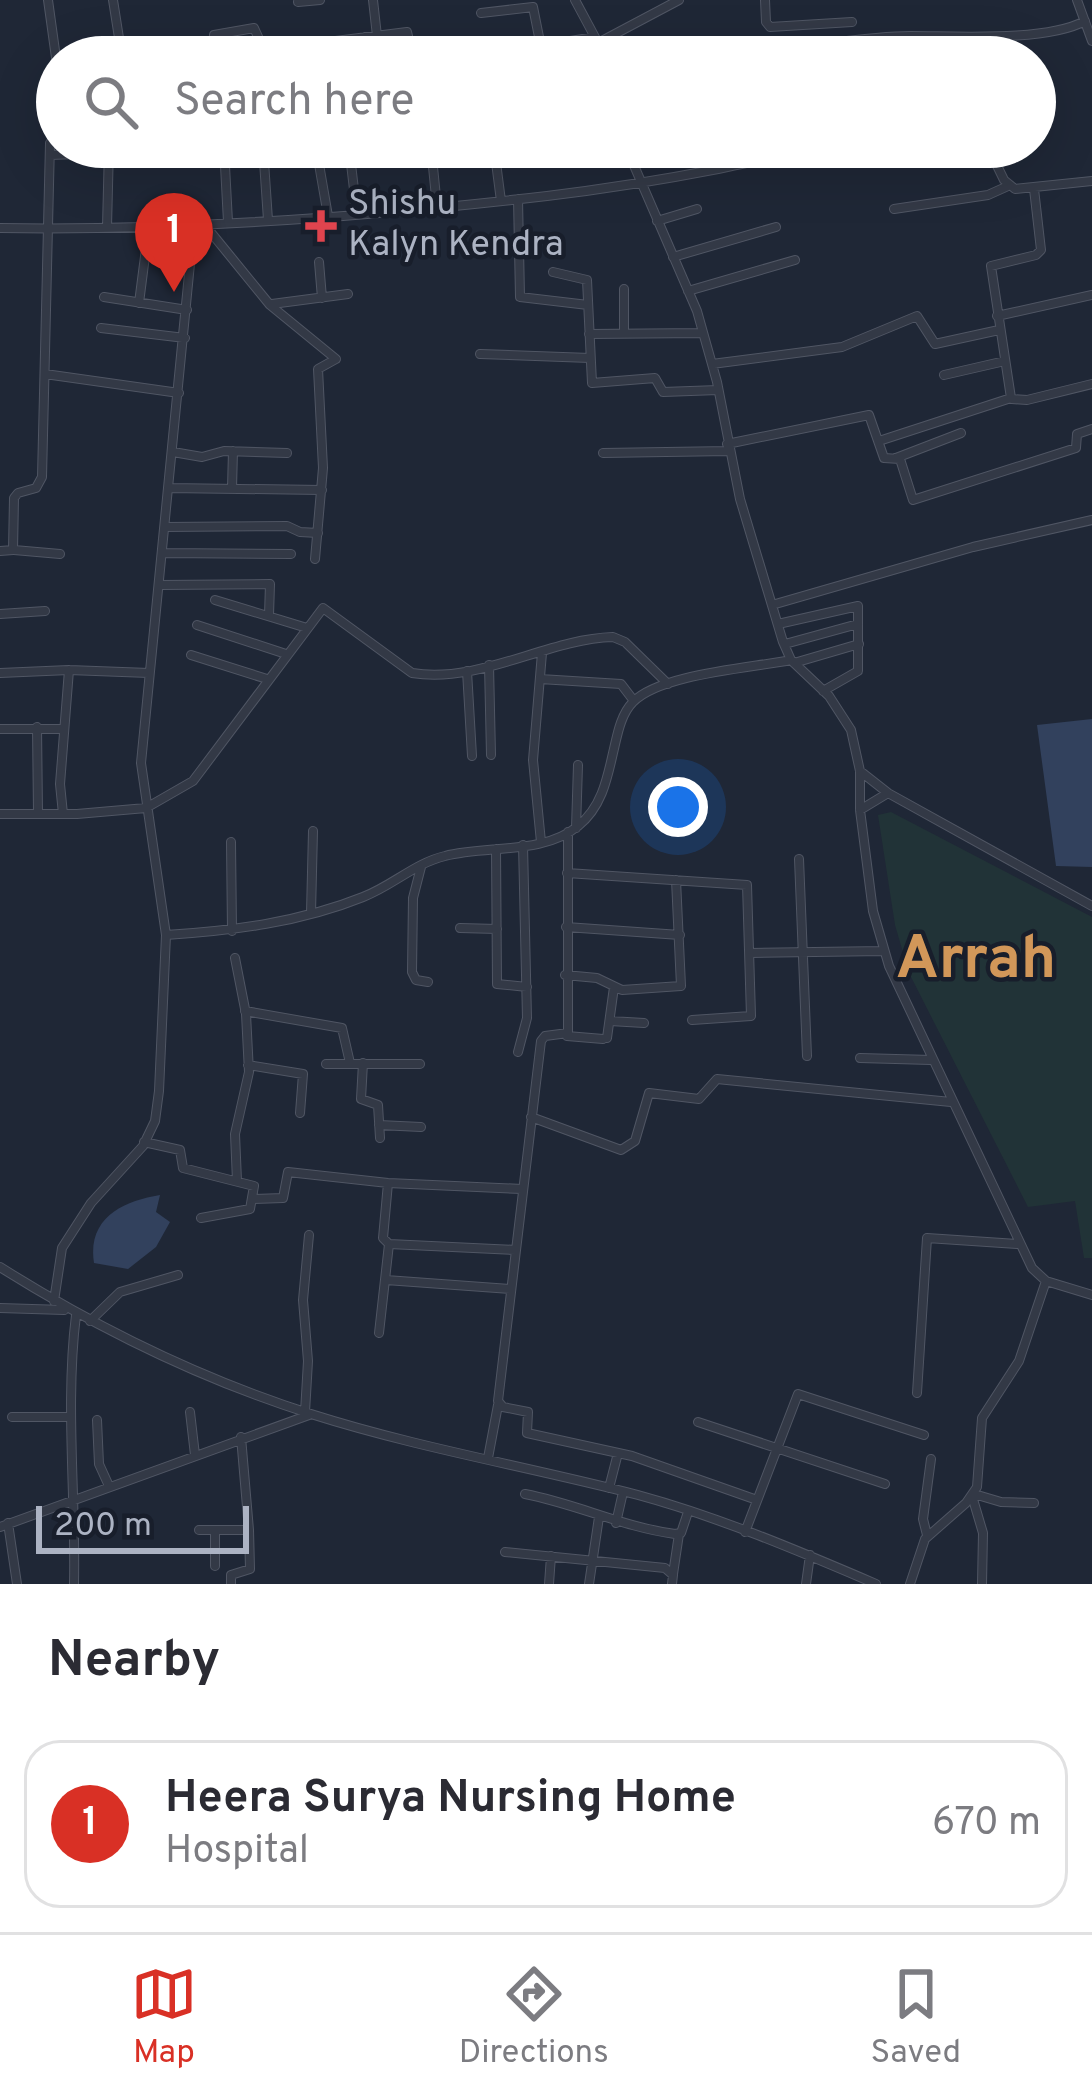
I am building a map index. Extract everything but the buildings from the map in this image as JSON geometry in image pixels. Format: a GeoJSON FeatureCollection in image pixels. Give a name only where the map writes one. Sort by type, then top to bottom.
{"type":"FeatureCollection","features":[{"type":"Feature","properties":{"kind":"street"},"geometry":{"type":"LineString","coordinates":[[49,0],[53,36]]}},
{"type":"Feature","properties":{"kind":"street"},"geometry":{"type":"LineString","coordinates":[[113,0],[119,36]]}},
{"type":"Feature","properties":{"kind":"street"},"geometry":{"type":"LineString","coordinates":[[298,2],[320,0]]}},
{"type":"Feature","properties":{"kind":"street"},"geometry":{"type":"LineString","coordinates":[[373,0],[377,36],[408,32],[409,36]]}},
{"type":"Feature","properties":{"kind":"street"},"geometry":{"type":"LineString","coordinates":[[575,0],[594,36]]}},
{"type":"Feature","properties":{"kind":"street"},"geometry":{"type":"LineString","coordinates":[[604,36],[680,0]]}},
{"type":"Feature","properties":{"kind":"street"},"geometry":{"type":"LineString","coordinates":[[765,0],[770,27],[852,22]]}},
{"type":"Feature","properties":{"kind":"street"},"geometry":{"type":"LineString","coordinates":[[1077,0],[1092,41]]}},
{"type":"Feature","properties":{"kind":"street"},"geometry":{"type":"LineString","coordinates":[[482,13],[532,7],[539,36]]}},
{"type":"Feature","properties":{"kind":"street"},"geometry":{"type":"LineString","coordinates":[[940,36],[1062,30],[1085,21]]}},
{"type":"Feature","properties":{"kind":"street"},"geometry":{"type":"LineString","coordinates":[[214,36],[254,28],[256,36]]}},
{"type":"Feature","properties":{"kind":"street"},"geometry":{"type":"LineString","coordinates":[[13,550],[14,498],[36,488],[42,477],[49,168]]}},
{"type":"Feature","properties":{"kind":"street"},"geometry":{"type":"LineString","coordinates":[[107,227],[109,168]]}},
{"type":"Feature","properties":{"kind":"street"},"geometry":{"type":"LineString","coordinates":[[225,168],[228,222]]}},
{"type":"Feature","properties":{"kind":"street"},"geometry":{"type":"LineString","coordinates":[[264,168],[268,220]]}},
{"type":"Feature","properties":{"kind":"street"},"geometry":{"type":"LineString","coordinates":[[320,168],[328,217]]}},
{"type":"Feature","properties":{"kind":"street"},"geometry":{"type":"LineString","coordinates":[[352,168],[357,214]]}},
{"type":"Feature","properties":{"kind":"street"},"geometry":{"type":"LineString","coordinates":[[434,168],[437,207]]}},
{"type":"Feature","properties":{"kind":"street"},"geometry":{"type":"LineString","coordinates":[[497,168],[501,201]]}},
{"type":"Feature","properties":{"kind":"street"},"geometry":{"type":"LineString","coordinates":[[634,168],[703,332],[728,448],[784,644],[792,661],[843,714],[851,730],[860,771],[860,810],[873,911],[884,951],[1032,1268],[1046,1280],[1092,1294]]}},
{"type":"Feature","properties":{"kind":"street"},"geometry":{"type":"LineString","coordinates":[[0,228],[328,217],[640,185],[726,168]]}},
{"type":"Feature","properties":{"kind":"street"},"geometry":{"type":"LineString","coordinates":[[999,168],[1008,186]]}},
{"type":"Feature","properties":{"kind":"street"},"geometry":{"type":"LineString","coordinates":[[894,209],[988,195],[1008,186],[1034,189],[1092,181]]}},
{"type":"Feature","properties":{"kind":"street"},"geometry":{"type":"LineString","coordinates":[[1010,399],[992,264],[1036,255],[1042,246],[1034,189]]}},
{"type":"Feature","properties":{"kind":"street"},"geometry":{"type":"LineString","coordinates":[[518,199],[520,297],[588,305]]}},
{"type":"Feature","properties":{"kind":"street"},"geometry":{"type":"LineString","coordinates":[[657,221],[697,209]]}},
{"type":"Feature","properties":{"kind":"street"},"geometry":{"type":"LineString","coordinates":[[198,223],[270,305],[336,359],[318,369],[322,490],[315,559]]}},
{"type":"Feature","properties":{"kind":"street"},"geometry":{"type":"LineString","coordinates":[[54,1301],[62,1248],[91,1203],[144,1142],[154,1121],[159,1091],[166,935],[141,764],[198,223]]}},
{"type":"Feature","properties":{"kind":"street"},"geometry":{"type":"LineString","coordinates":[[139,303],[149,225]]}},
{"type":"Feature","properties":{"kind":"street"},"geometry":{"type":"LineString","coordinates":[[673,257],[776,226]]}},
{"type":"Feature","properties":{"kind":"street"},"geometry":{"type":"LineString","coordinates":[[688,291],[795,260]]}},
{"type":"Feature","properties":{"kind":"street"},"geometry":{"type":"LineString","coordinates":[[319,262],[322,298]]}},
{"type":"Feature","properties":{"kind":"street"},"geometry":{"type":"LineString","coordinates":[[553,272],[587,279],[592,383],[656,378],[663,392],[718,390]]}},
{"type":"Feature","properties":{"kind":"street"},"geometry":{"type":"LineString","coordinates":[[624,289],[624,333]]}},
{"type":"Feature","properties":{"kind":"street"},"geometry":{"type":"LineString","coordinates":[[270,305],[348,294]]}},
{"type":"Feature","properties":{"kind":"street"},"geometry":{"type":"LineString","coordinates":[[997,316],[1092,295]]}},
{"type":"Feature","properties":{"kind":"street"},"geometry":{"type":"LineString","coordinates":[[104,297],[187,310]]}},
{"type":"Feature","properties":{"kind":"street"},"geometry":{"type":"LineString","coordinates":[[712,364],[842,346],[917,316],[935,344],[998,330]]}},
{"type":"Feature","properties":{"kind":"street"},"geometry":{"type":"LineString","coordinates":[[101,328],[185,338]]}},
{"type":"Feature","properties":{"kind":"street"},"geometry":{"type":"LineString","coordinates":[[590,334],[703,332]]}},
{"type":"Feature","properties":{"kind":"street"},"geometry":{"type":"LineString","coordinates":[[480,354],[590,358]]}},
{"type":"Feature","properties":{"kind":"street"},"geometry":{"type":"LineString","coordinates":[[944,375],[1005,361]]}},
{"type":"Feature","properties":{"kind":"street"},"geometry":{"type":"LineString","coordinates":[[44,374],[179,393]]}},
{"type":"Feature","properties":{"kind":"street"},"geometry":{"type":"LineString","coordinates":[[879,441],[1010,399],[1027,400],[1092,384]]}},
{"type":"Feature","properties":{"kind":"street"},"geometry":{"type":"LineString","coordinates":[[603,453],[728,448],[866,416],[873,420],[885,458],[961,433]]}},
{"type":"Feature","properties":{"kind":"street"},"geometry":{"type":"LineString","coordinates":[[896,458],[914,500],[1076,448],[1076,435],[1092,429]]}},
{"type":"Feature","properties":{"kind":"street"},"geometry":{"type":"LineString","coordinates":[[232,488],[233,451]]}},
{"type":"Feature","properties":{"kind":"street"},"geometry":{"type":"LineString","coordinates":[[173,452],[202,457],[233,451],[287,453]]}},
{"type":"Feature","properties":{"kind":"street"},"geometry":{"type":"LineString","coordinates":[[170,488],[322,490]]}},
{"type":"Feature","properties":{"kind":"street"},"geometry":{"type":"LineString","coordinates":[[772,605],[973,547],[1092,520]]}},
{"type":"Feature","properties":{"kind":"street"},"geometry":{"type":"LineString","coordinates":[[165,526],[287,526],[318,532]]}},
{"type":"Feature","properties":{"kind":"street"},"geometry":{"type":"LineString","coordinates":[[0,551],[60,554]]}},
{"type":"Feature","properties":{"kind":"street"},"geometry":{"type":"LineString","coordinates":[[163,553],[291,554]]}},
{"type":"Feature","properties":{"kind":"street"},"geometry":{"type":"LineString","coordinates":[[159,585],[270,584],[268,615]]}},
{"type":"Feature","properties":{"kind":"street"},"geometry":{"type":"LineString","coordinates":[[215,600],[308,628]]}},
{"type":"Feature","properties":{"kind":"street"},"geometry":{"type":"LineString","coordinates":[[778,624],[855,604],[859,608],[856,674],[823,691]]}},
{"type":"Feature","properties":{"kind":"street"},"geometry":{"type":"LineString","coordinates":[[0,814],[146,808],[193,781],[323,608],[412,673],[429,676],[466,671],[605,637],[620,638],[668,684]]}},
{"type":"Feature","properties":{"kind":"street"},"geometry":{"type":"LineString","coordinates":[[0,614],[45,611]]}},
{"type":"Feature","properties":{"kind":"street"},"geometry":{"type":"LineString","coordinates":[[784,644],[858,624]]}},
{"type":"Feature","properties":{"kind":"street"},"geometry":{"type":"LineString","coordinates":[[197,626],[286,654]]}},
{"type":"Feature","properties":{"kind":"street"},"geometry":{"type":"LineString","coordinates":[[166,935],[232,931],[311,913],[366,897],[443,856],[541,842],[572,830],[597,805],[621,724],[634,701],[668,684],[859,644]]}},
{"type":"Feature","properties":{"kind":"street"},"geometry":{"type":"LineString","coordinates":[[541,842],[533,760],[542,653]]}},
{"type":"Feature","properties":{"kind":"street"},"geometry":{"type":"LineString","coordinates":[[190,655],[267,679]]}},
{"type":"Feature","properties":{"kind":"street"},"geometry":{"type":"LineString","coordinates":[[489,665],[491,755]]}},
{"type":"Feature","properties":{"kind":"street"},"geometry":{"type":"LineString","coordinates":[[64,814],[60,784],[69,670]]}},
{"type":"Feature","properties":{"kind":"street"},"geometry":{"type":"LineString","coordinates":[[466,671],[472,756]]}},
{"type":"Feature","properties":{"kind":"street"},"geometry":{"type":"LineString","coordinates":[[0,673],[149,673]]}},
{"type":"Feature","properties":{"kind":"street"},"geometry":{"type":"LineString","coordinates":[[540,679],[621,684],[634,701]]}},
{"type":"Feature","properties":{"kind":"street"},"geometry":{"type":"LineString","coordinates":[[38,728],[38,812]]}},
{"type":"Feature","properties":{"kind":"street"},"geometry":{"type":"LineString","coordinates":[[0,729],[64,729]]}},
{"type":"Feature","properties":{"kind":"street"},"geometry":{"type":"LineString","coordinates":[[566,1036],[567,873],[578,765]]}},
{"type":"Feature","properties":{"kind":"street"},"geometry":{"type":"LineString","coordinates":[[860,771],[888,793],[1092,906]]}},
{"type":"Feature","properties":{"kind":"street"},"geometry":{"type":"LineString","coordinates":[[860,810],[888,793]]}},
{"type":"Feature","properties":{"kind":"street"},"geometry":{"type":"LineString","coordinates":[[311,913],[313,831]]}},
{"type":"Feature","properties":{"kind":"street"},"geometry":{"type":"LineString","coordinates":[[231,842],[232,931]]}},
{"type":"Feature","properties":{"kind":"street"},"geometry":{"type":"LineString","coordinates":[[518,1052],[526,1024],[523,845]]}},
{"type":"Feature","properties":{"kind":"street"},"geometry":{"type":"LineString","coordinates":[[496,849],[497,985],[526,988]]}},
{"type":"Feature","properties":{"kind":"street"},"geometry":{"type":"LineString","coordinates":[[800,859],[807,1056]]}},
{"type":"Feature","properties":{"kind":"street"},"geometry":{"type":"LineString","coordinates":[[421,866],[413,898],[412,972],[416,980],[428,982]]}},
{"type":"Feature","properties":{"kind":"street"},"geometry":{"type":"LineString","coordinates":[[567,873],[747,885],[750,1018],[692,1021]]}},
{"type":"Feature","properties":{"kind":"street"},"geometry":{"type":"LineString","coordinates":[[566,976],[597,978],[614,987],[680,987],[676,880]]}},
{"type":"Feature","properties":{"kind":"street"},"geometry":{"type":"LineString","coordinates":[[566,927],[680,935]]}},
{"type":"Feature","properties":{"kind":"street"},"geometry":{"type":"LineString","coordinates":[[460,928],[497,928]]}},
{"type":"Feature","properties":{"kind":"street"},"geometry":{"type":"LineString","coordinates":[[750,953],[884,951]]}},
{"type":"Feature","properties":{"kind":"street"},"geometry":{"type":"LineString","coordinates":[[235,958],[248,1066],[235,1134],[237,1181]]}},
{"type":"Feature","properties":{"kind":"street"},"geometry":{"type":"LineString","coordinates":[[488,1458],[541,1041],[545,1036],[605,1039],[614,987]]}},
{"type":"Feature","properties":{"kind":"street"},"geometry":{"type":"LineString","coordinates":[[245,1011],[343,1028],[350,1063]]}},
{"type":"Feature","properties":{"kind":"street"},"geometry":{"type":"LineString","coordinates":[[610,1021],[644,1023]]}},
{"type":"Feature","properties":{"kind":"street"},"geometry":{"type":"LineString","coordinates":[[860,1058],[932,1060]]}},
{"type":"Feature","properties":{"kind":"street"},"geometry":{"type":"LineString","coordinates":[[326,1064],[420,1064]]}},
{"type":"Feature","properties":{"kind":"street"},"geometry":{"type":"LineString","coordinates":[[363,1064],[361,1100],[378,1105],[380,1138]]}},
{"type":"Feature","properties":{"kind":"street"},"geometry":{"type":"LineString","coordinates":[[248,1066],[302,1074],[300,1113]]}},
{"type":"Feature","properties":{"kind":"street"},"geometry":{"type":"LineString","coordinates":[[531,1117],[621,1150],[635,1141],[649,1093],[699,1100],[717,1079],[952,1102]]}},
{"type":"Feature","properties":{"kind":"street"},"geometry":{"type":"LineString","coordinates":[[380,1125],[422,1127]]}},
{"type":"Feature","properties":{"kind":"street"},"geometry":{"type":"LineString","coordinates":[[144,1142],[180,1150],[183,1168],[253,1185],[249,1210],[201,1218]]}},
{"type":"Feature","properties":{"kind":"street"},"geometry":{"type":"LineString","coordinates":[[253,1199],[283,1198],[288,1172],[388,1183],[523,1189]]}},
{"type":"Feature","properties":{"kind":"street"},"geometry":{"type":"LineString","coordinates":[[388,1183],[383,1238],[389,1244],[516,1250]]}},
{"type":"Feature","properties":{"kind":"street"},"geometry":{"type":"LineString","coordinates":[[308,1413],[303,1300],[310,1235]]}},
{"type":"Feature","properties":{"kind":"street"},"geometry":{"type":"LineString","coordinates":[[917,1393],[927,1238],[1018,1244]]}},
{"type":"Feature","properties":{"kind":"street"},"geometry":{"type":"LineString","coordinates":[[379,1333],[389,1244]]}},
{"type":"Feature","properties":{"kind":"street"},"geometry":{"type":"LineString","coordinates":[[0,1267],[90,1321],[166,1357],[308,1413],[623,1492],[810,1555],[876,1584]]}},
{"type":"Feature","properties":{"kind":"street"},"geometry":{"type":"LineString","coordinates":[[90,1321],[120,1292],[178,1275]]}},
{"type":"Feature","properties":{"kind":"street"},"geometry":{"type":"LineString","coordinates":[[386,1280],[511,1289]]}},
{"type":"Feature","properties":{"kind":"street"},"geometry":{"type":"LineString","coordinates":[[910,1584],[928,1535],[973,1495],[980,1472],[982,1418],[1019,1361],[1046,1280]]}},
{"type":"Feature","properties":{"kind":"street"},"geometry":{"type":"LineString","coordinates":[[0,1308],[72,1312]]}},
{"type":"Feature","properties":{"kind":"street"},"geometry":{"type":"LineString","coordinates":[[72,1312],[74,1584]]}},
{"type":"Feature","properties":{"kind":"street"},"geometry":{"type":"LineString","coordinates":[[745,1532],[800,1393],[924,1435]]}},
{"type":"Feature","properties":{"kind":"street"},"geometry":{"type":"LineString","coordinates":[[498,1403],[528,1412],[525,1431],[530,1434],[619,1453],[757,1500]]}},
{"type":"Feature","properties":{"kind":"street"},"geometry":{"type":"LineString","coordinates":[[190,1412],[194,1455]]}},
{"type":"Feature","properties":{"kind":"street"},"geometry":{"type":"LineString","coordinates":[[16,1584],[4,1525],[308,1413]]}},
{"type":"Feature","properties":{"kind":"street"},"geometry":{"type":"LineString","coordinates":[[12,1417],[70,1418]]}},
{"type":"Feature","properties":{"kind":"street"},"geometry":{"type":"LineString","coordinates":[[97,1420],[99,1464],[109,1486]]}},
{"type":"Feature","properties":{"kind":"street"},"geometry":{"type":"LineString","coordinates":[[698,1422],[885,1484]]}},
{"type":"Feature","properties":{"kind":"street"},"geometry":{"type":"LineString","coordinates":[[231,1584],[231,1575],[250,1569],[241,1437]]}},
{"type":"Feature","properties":{"kind":"street"},"geometry":{"type":"LineString","coordinates":[[609,1488],[619,1453]]}},
{"type":"Feature","properties":{"kind":"street"},"geometry":{"type":"LineString","coordinates":[[928,1535],[923,1519],[931,1460]]}},
{"type":"Feature","properties":{"kind":"street"},"geometry":{"type":"LineString","coordinates":[[616,1523],[623,1492]]}},
{"type":"Feature","properties":{"kind":"street"},"geometry":{"type":"LineString","coordinates":[[525,1494],[616,1523],[679,1534]]}},
{"type":"Feature","properties":{"kind":"street"},"geometry":{"type":"LineString","coordinates":[[973,1495],[1034,1503]]}},
{"type":"Feature","properties":{"kind":"street"},"geometry":{"type":"LineString","coordinates":[[973,1495],[983,1533],[982,1584]]}},
{"type":"Feature","properties":{"kind":"street"},"geometry":{"type":"LineString","coordinates":[[672,1580],[679,1534],[688,1513]]}},
{"type":"Feature","properties":{"kind":"street"},"geometry":{"type":"LineString","coordinates":[[589,1584],[599,1517]]}},
{"type":"Feature","properties":{"kind":"street"},"geometry":{"type":"LineString","coordinates":[[199,1530],[248,1530]]}},
{"type":"Feature","properties":{"kind":"street"},"geometry":{"type":"LineString","coordinates":[[215,1530],[215,1566]]}},
{"type":"Feature","properties":{"kind":"street"},"geometry":{"type":"LineString","coordinates":[[505,1552],[664,1568],[672,1580]]}},
{"type":"Feature","properties":{"kind":"street"},"geometry":{"type":"LineString","coordinates":[[806,1584],[810,1555]]}},
{"type":"Feature","properties":{"kind":"street"},"geometry":{"type":"LineString","coordinates":[[549,1584],[551,1556]]}},
{"type":"Feature","properties":{"kind":"shaded area"},"geometry":{"type":"Polygon","coordinates":[[[891,812],[1092,917],[1092,1258],[1084,1258],[1075,1201],[1028,1207],[909,973],[895,925],[878,815],[891,812]]]}},
{"type":"Feature","properties":{"kind":"water"},"geometry":{"type":"Polygon","coordinates":[[[1092,719],[1092,867],[1056,866],[1037,725],[1092,719]]]}},
{"type":"Feature","properties":{"kind":"water"},"geometry":{"type":"Polygon","coordinates":[[[160,1195],[156,1212],[170,1222],[156,1247],[128,1269],[94,1263],[96,1234],[110,1214],[160,1195]]]}},
{"type":"Feature","properties":{"kind":"place","name":"Shishu Kalyn Kendra"},"geometry":{"type":"Point","coordinates":[321,226]}},
{"type":"Feature","properties":{"kind":"place","name":"Heera Surya Nursing Home"},"geometry":{"type":"Point","coordinates":[174,292]}},
{"type":"Feature","properties":{"kind":"district","name":"Arrah"},"geometry":{"type":"Point","coordinates":[976,962]}}]}
